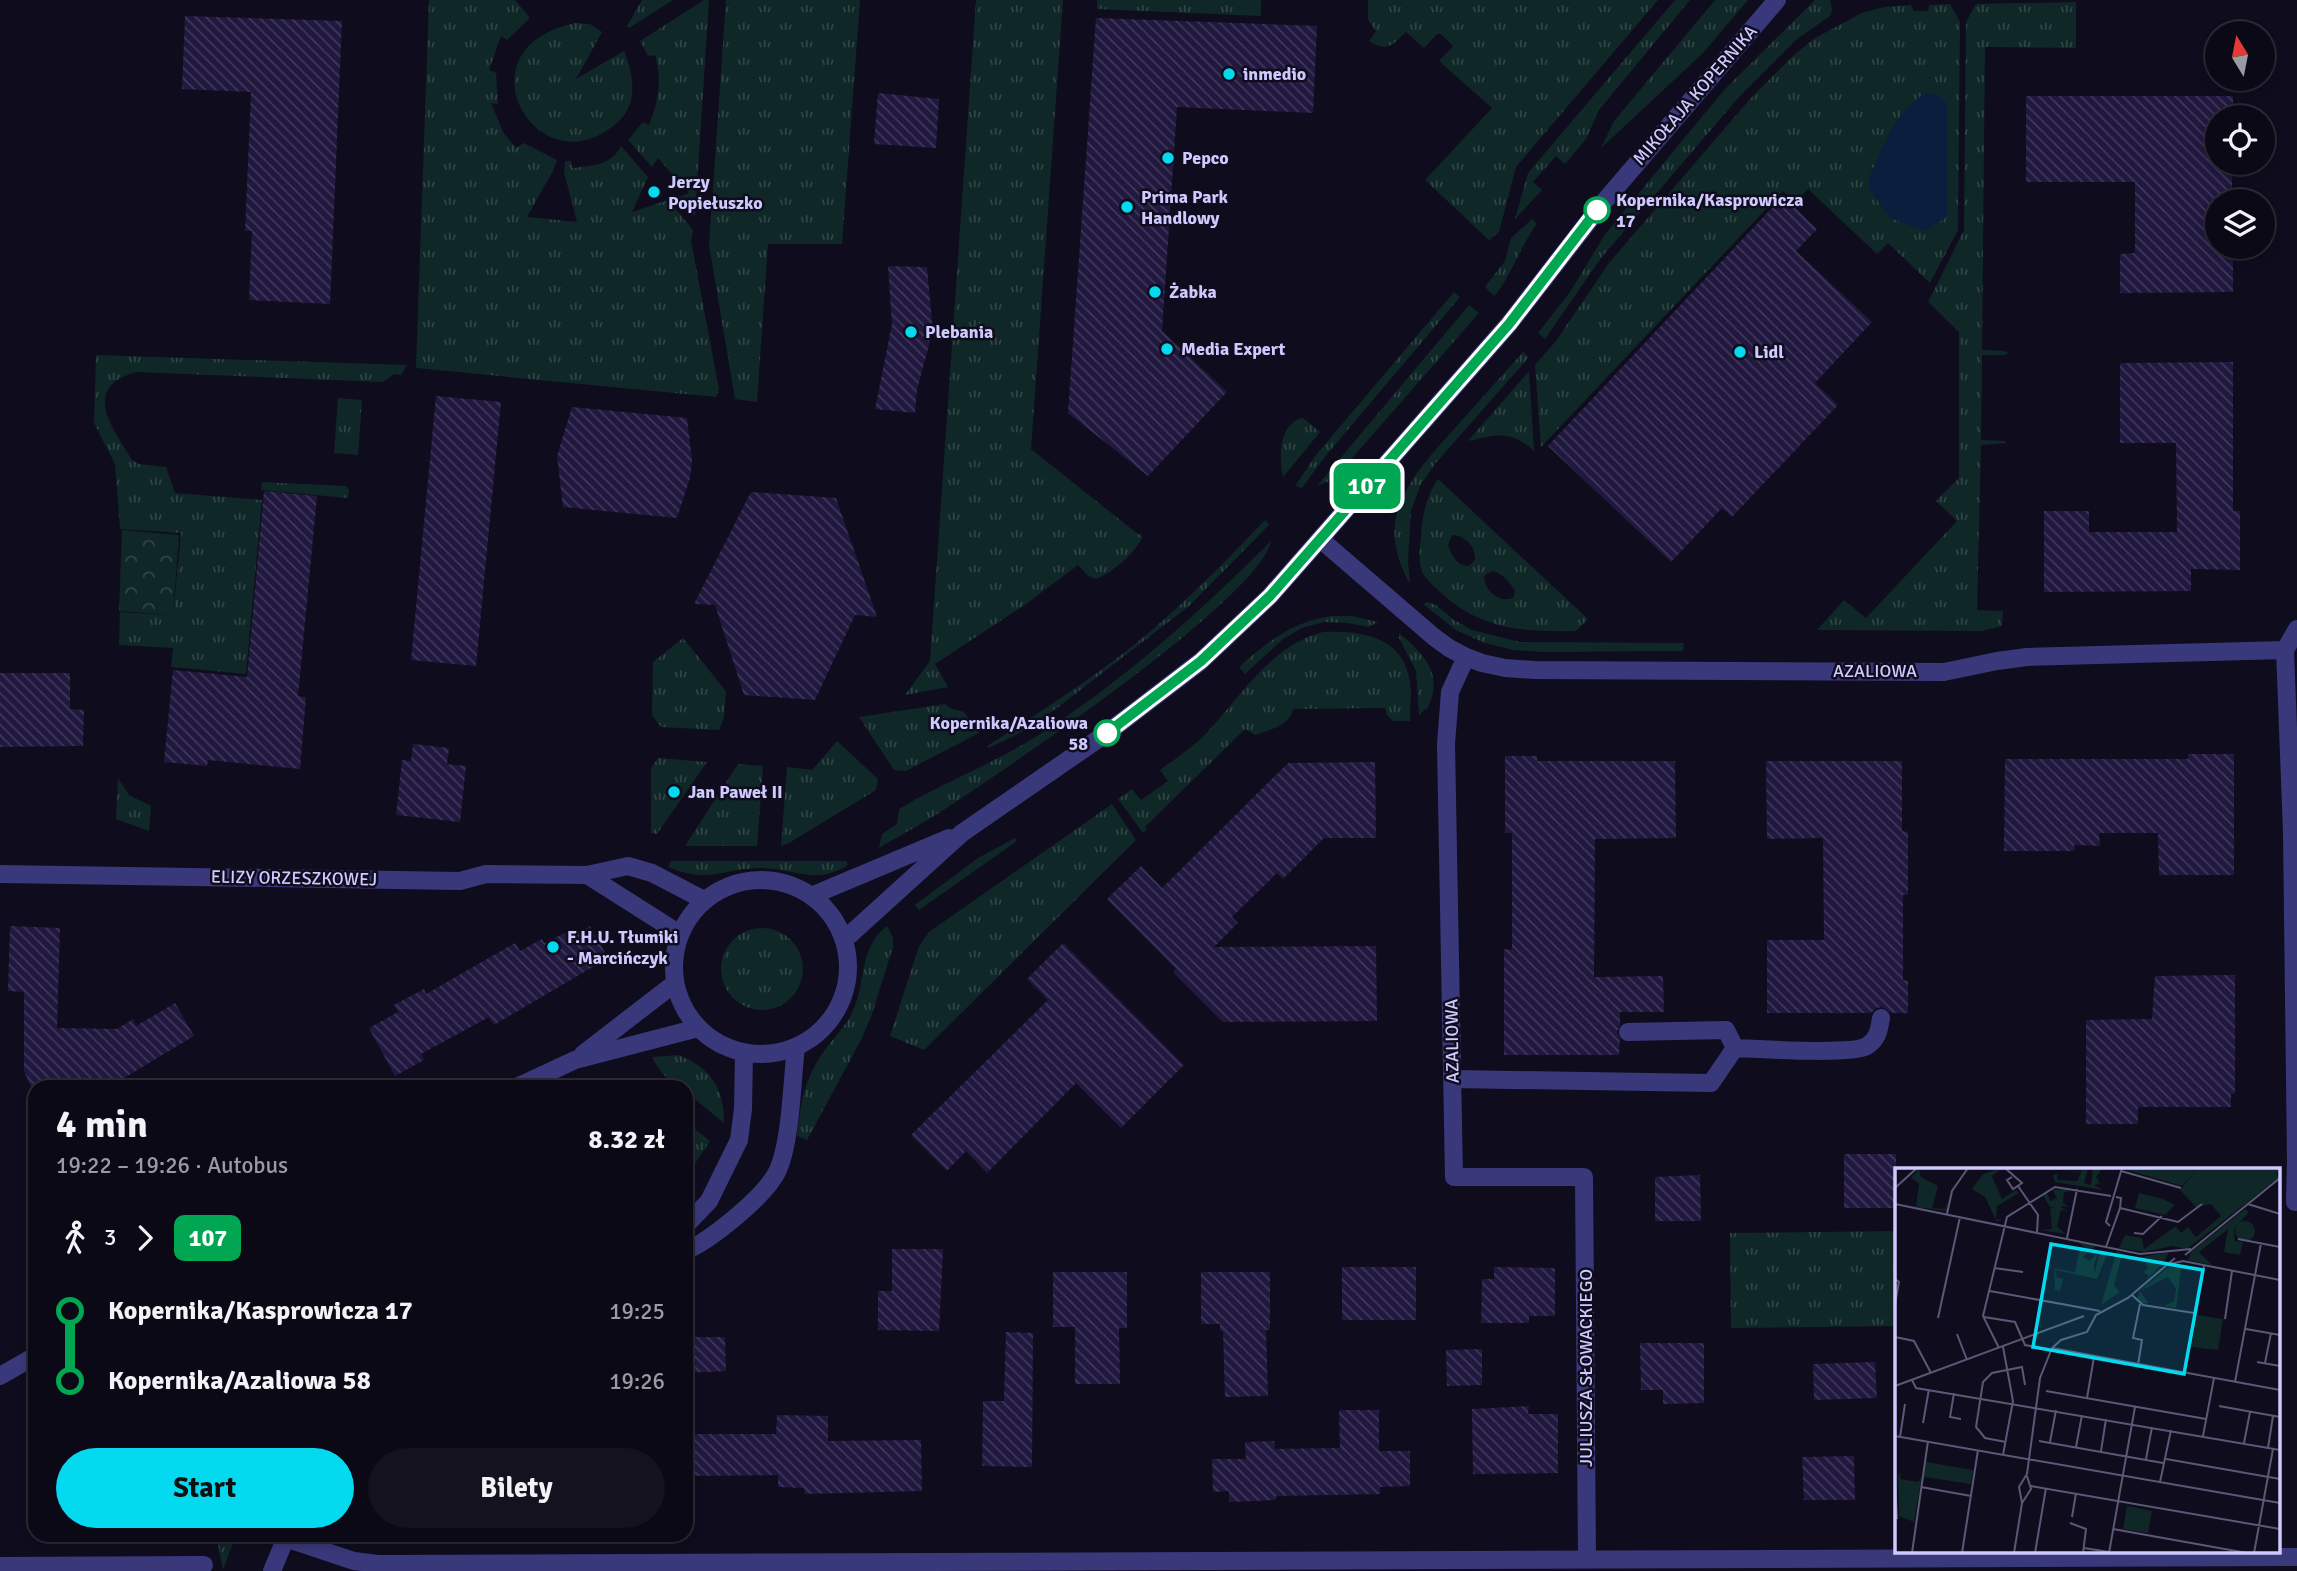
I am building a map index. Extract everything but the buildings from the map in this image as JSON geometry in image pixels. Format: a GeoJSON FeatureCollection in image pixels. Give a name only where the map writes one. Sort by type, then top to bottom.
{"type":"FeatureCollection","features":[{"type":"Feature","properties":{"kind":"street","name":"MIKOŁAJA KOPERNIKA"},"geometry":{"type":"LineString","coordinates":[[844,940],[961,833],[1107,733],[1201,661],[1270,596],[1509,324],[1602,204],[1777,1]]}},
{"type":"Feature","properties":{"kind":"street","name":"AZALIOWA"},"geometry":{"type":"LineString","coordinates":[[1321,539],[1434,637],[1466,657],[1505,668],[1944,672],[2027,657],[2285,650]]}},
{"type":"Feature","properties":{"kind":"street"},"geometry":{"type":"LineString","coordinates":[[2295,1202],[2292,832],[2285,650],[2297,629]]}},
{"type":"Feature","properties":{"kind":"street","name":"AZALIOWA"},"geometry":{"type":"LineString","coordinates":[[1466,657],[1450,692],[1446,744],[1454,1177],[1584,1177]]}},
{"type":"Feature","properties":{"kind":"street","name":"MIKOŁAJA KOPERNIKA"},"geometry":{"type":"LineString","coordinates":[[811,896],[961,833]]}},
{"type":"Feature","properties":{"kind":"street","name":"ELIZY ORZESZKOWEJ"},"geometry":{"type":"LineString","coordinates":[[0,874],[460,881],[486,874],[587,875],[628,866],[652,873],[704,900]]}},
{"type":"Feature","properties":{"kind":"street"},"geometry":{"type":"LineString","coordinates":[[587,875],[680,934]]}},
{"type":"Feature","properties":{"kind":"street"},"geometry":{"type":"LineString","coordinates":[[757,879],[786,883],[811,896],[831,915],[844,940],[848,965],[845,991],[835,1014],[818,1034],[796,1047],[770,1054],[744,1053],[719,1044],[698,1028],[683,1007],[675,984],[674,958],[680,934],[690,916],[704,900],[729,886],[757,879]]}},
{"type":"Feature","properties":{"kind":"street"},"geometry":{"type":"LineString","coordinates":[[575,1060],[675,984]]}},
{"type":"Feature","properties":{"kind":"street"},"geometry":{"type":"LineString","coordinates":[[1735,1048],[1864,1048],[1879,1034],[1881,1018]]}},
{"type":"Feature","properties":{"kind":"street"},"geometry":{"type":"LineString","coordinates":[[532,1080],[575,1060],[698,1028]]}},
{"type":"Feature","properties":{"kind":"street"},"geometry":{"type":"LineString","coordinates":[[1628,1032],[1726,1030],[1735,1048]]}},
{"type":"Feature","properties":{"kind":"street"},"geometry":{"type":"LineString","coordinates":[[693,1248],[748,1207],[778,1172],[784,1149],[796,1047]]}},
{"type":"Feature","properties":{"kind":"street"},"geometry":{"type":"LineString","coordinates":[[1453,1079],[1711,1083],[1735,1048]]}},
{"type":"Feature","properties":{"kind":"street"},"geometry":{"type":"LineString","coordinates":[[693,1218],[709,1201],[739,1140],[743,1109],[744,1053]]}},
{"type":"Feature","properties":{"kind":"street","name":"JULIUSZA SŁOWACKIEGO"},"geometry":{"type":"LineString","coordinates":[[1584,1177],[1587,1559]]}},
{"type":"Feature","properties":{"kind":"street"},"geometry":{"type":"LineString","coordinates":[[0,1376],[28,1360]]}},
{"type":"Feature","properties":{"kind":"street"},"geometry":{"type":"LineString","coordinates":[[272,1571],[284,1542]]}},
{"type":"Feature","properties":{"kind":"street"},"geometry":{"type":"LineString","coordinates":[[299,1542],[342,1558],[378,1564],[926,1567],[1587,1559],[2297,1557]]}},
{"type":"Feature","properties":{"kind":"street"},"geometry":{"type":"LineString","coordinates":[[0,1566],[204,1565]]}},
{"type":"Feature","properties":{"kind":"green space"},"geometry":{"type":"Polygon","coordinates":[[[429,0],[515,0],[530,18],[507,40],[501,36],[489,70],[496,73],[498,104],[491,103],[503,132],[516,148],[524,143],[557,160],[527,217],[577,222],[564,172],[565,161],[571,161],[572,168],[601,163],[612,157],[621,146],[648,177],[632,212],[668,200],[693,230],[691,241],[719,389],[716,397],[416,368],[429,0]]]}},
{"type":"Feature","properties":{"kind":"green space"},"geometry":{"type":"Polygon","coordinates":[[[642,0],[673,0],[629,28],[627,26],[642,0]]]}},
{"type":"Feature","properties":{"kind":"green space"},"geometry":{"type":"Polygon","coordinates":[[[704,0],[709,0],[695,216],[679,197],[689,193],[658,158],[652,167],[628,140],[643,122],[649,125],[658,90],[655,55],[648,56],[640,41],[704,0]]]}},
{"type":"Feature","properties":{"kind":"green space"},"geometry":{"type":"Polygon","coordinates":[[[726,0],[860,0],[842,244],[768,244],[757,402],[735,399],[709,245],[726,0]]]}},
{"type":"Feature","properties":{"kind":"green space"},"geometry":{"type":"Polygon","coordinates":[[[976,0],[1063,0],[1031,449],[1139,535],[1141,533],[1142,538],[1128,556],[1109,572],[1096,579],[1088,576],[1078,565],[1026,604],[935,664],[948,687],[905,695],[930,661],[976,0]]]}},
{"type":"Feature","properties":{"kind":"green space"},"geometry":{"type":"Polygon","coordinates":[[[1097,0],[1261,0],[1261,16],[1097,9],[1097,0]]]}},
{"type":"Feature","properties":{"kind":"green space"},"geometry":{"type":"Polygon","coordinates":[[[1368,0],[1658,0],[1516,167],[1499,232],[1489,240],[1425,180],[1492,108],[1439,61],[1453,46],[1441,34],[1437,34],[1424,48],[1406,32],[1393,44],[1385,47],[1369,41],[1376,31],[1368,20],[1368,0]]]}},
{"type":"Feature","properties":{"kind":"green space"},"geometry":{"type":"Polygon","coordinates":[[[1675,0],[1690,0],[1599,110],[1586,139],[1565,164],[1556,156],[1533,182],[1542,190],[1515,219],[1528,173],[1675,0]]]}},
{"type":"Feature","properties":{"kind":"green space"},"geometry":{"type":"Polygon","coordinates":[[[1715,0],[1748,0],[1703,53],[1601,148],[1614,121],[1715,0]]]}},
{"type":"Feature","properties":{"kind":"green space"},"geometry":{"type":"Polygon","coordinates":[[[1815,0],[1830,0],[1830,16],[1797,39],[1739,97],[1601,258],[1545,339],[1538,333],[1570,292],[1606,233],[1724,90],[1815,0]]]}},
{"type":"Feature","properties":{"kind":"green space"},"geometry":{"type":"Polygon","coordinates":[[[2076,2],[2076,48],[1985,47],[1982,350],[2008,353],[1982,355],[1981,440],[2006,443],[1981,445],[1977,610],[2003,611],[2002,626],[1982,631],[1817,630],[1844,600],[1866,618],[1957,521],[1936,501],[1959,478],[1959,332],[1928,302],[1964,230],[1966,22],[1976,4],[2076,2]]]}},
{"type":"Feature","properties":{"kind":"green space"},"geometry":{"type":"Polygon","coordinates":[[[1950,4],[1960,22],[1958,230],[1930,283],[1888,243],[1877,254],[1808,189],[1796,202],[1783,191],[1541,447],[1535,365],[1556,341],[1609,263],[1750,99],[1815,38],[1862,13],[1884,7],[1911,5],[1914,11],[1928,11],[1929,5],[1950,4]]]}},
{"type":"Feature","properties":{"kind":"green space"},"geometry":{"type":"Polygon","coordinates":[[[575,23],[590,24],[602,32],[576,79],[624,51],[632,78],[632,96],[619,121],[589,139],[562,141],[538,129],[522,110],[514,85],[519,60],[539,38],[575,23]]]}},
{"type":"Feature","properties":{"kind":"green space"},"geometry":{"type":"Polygon","coordinates":[[[1532,219],[1537,224],[1494,296],[1485,287],[1505,261],[1511,238],[1532,219]]]}},
{"type":"Feature","properties":{"kind":"green space"},"geometry":{"type":"Polygon","coordinates":[[[1454,292],[1460,297],[1323,459],[1302,488],[1295,486],[1316,455],[1454,292]]]}},
{"type":"Feature","properties":{"kind":"green space"},"geometry":{"type":"Polygon","coordinates":[[[1469,305],[1479,313],[1340,472],[1331,480],[1317,486],[1469,305]]]}},
{"type":"Feature","properties":{"kind":"green space"},"geometry":{"type":"Polygon","coordinates":[[[1523,352],[1529,357],[1435,464],[1420,486],[1411,511],[1408,561],[1410,584],[1395,543],[1396,517],[1400,503],[1414,477],[1433,453],[1523,352]]]}},
{"type":"Feature","properties":{"kind":"green space"},"geometry":{"type":"Polygon","coordinates":[[[96,355],[407,365],[401,375],[394,374],[383,382],[137,372],[109,387],[105,398],[110,422],[132,460],[139,464],[166,467],[175,493],[262,500],[246,674],[171,667],[173,648],[119,645],[120,612],[173,615],[181,533],[120,529],[115,464],[94,423],[96,355]]]}},
{"type":"Feature","properties":{"kind":"green space"},"geometry":{"type":"Polygon","coordinates":[[[1529,371],[1534,451],[1511,437],[1487,437],[1468,441],[1529,371]]]}},
{"type":"Feature","properties":{"kind":"green space"},"geometry":{"type":"Polygon","coordinates":[[[338,398],[362,400],[358,455],[334,453],[338,398]]]}},
{"type":"Feature","properties":{"kind":"green space"},"geometry":{"type":"Polygon","coordinates":[[[1303,418],[1320,432],[1283,477],[1281,452],[1285,434],[1295,421],[1303,418]]]}},
{"type":"Feature","properties":{"kind":"green space"},"geometry":{"type":"Polygon","coordinates":[[[1438,479],[1588,619],[1576,631],[1538,631],[1487,621],[1455,605],[1428,580],[1421,568],[1424,512],[1438,479]],[[1452,535],[1448,545],[1451,553],[1458,562],[1469,566],[1475,560],[1472,546],[1465,539],[1452,535]],[[1493,571],[1484,577],[1487,587],[1498,597],[1513,598],[1515,591],[1511,584],[1493,571]]]}},
{"type":"Feature","properties":{"kind":"green space"},"geometry":{"type":"Polygon","coordinates":[[[262,482],[346,486],[349,490],[348,498],[261,490],[262,482]]]}},
{"type":"Feature","properties":{"kind":"green space"},"geometry":{"type":"Polygon","coordinates":[[[1265,520],[1269,525],[1189,606],[1057,708],[1020,733],[989,748],[987,746],[1129,649],[1182,603],[1265,520]]]}},
{"type":"Feature","properties":{"kind":"green space"},"geometry":{"type":"Polygon","coordinates":[[[122,530],[179,535],[173,615],[119,611],[122,530]]]}},
{"type":"Feature","properties":{"kind":"green space"},"geometry":{"type":"Polygon","coordinates":[[[1271,541],[1257,567],[1224,601],[1127,681],[978,787],[879,848],[882,834],[897,824],[899,809],[1020,746],[1069,715],[1159,645],[1271,541]]]}},
{"type":"Feature","properties":{"kind":"green space"},"geometry":{"type":"Polygon","coordinates":[[[1427,602],[1436,605],[1472,630],[1520,642],[1684,643],[1683,651],[1513,650],[1485,643],[1456,630],[1423,604],[1427,602]]]}},
{"type":"Feature","properties":{"kind":"green space"},"geometry":{"type":"Polygon","coordinates":[[[1331,616],[1352,616],[1378,622],[1369,627],[1324,622],[1302,628],[1283,639],[1245,674],[1239,667],[1271,641],[1293,628],[1331,616]]]}},
{"type":"Feature","properties":{"kind":"green space"},"geometry":{"type":"Polygon","coordinates":[[[1323,632],[1376,638],[1396,652],[1404,662],[1409,676],[1410,721],[1393,721],[1385,708],[1293,709],[1284,723],[1273,729],[1255,735],[1245,729],[1145,827],[1147,829],[1143,833],[1118,799],[1132,789],[1141,800],[1168,781],[1160,770],[1205,735],[1260,672],[1289,647],[1323,632]]]}},
{"type":"Feature","properties":{"kind":"green space"},"geometry":{"type":"Polygon","coordinates":[[[1399,633],[1424,657],[1433,676],[1432,697],[1427,709],[1419,716],[1416,671],[1399,633]]]}},
{"type":"Feature","properties":{"kind":"green space"},"geometry":{"type":"Polygon","coordinates":[[[683,638],[726,691],[724,718],[719,730],[661,727],[652,715],[653,662],[683,638]]]}},
{"type":"Feature","properties":{"kind":"green space"},"geometry":{"type":"Polygon","coordinates":[[[945,704],[964,712],[979,733],[906,771],[894,770],[859,717],[945,704]]]}},
{"type":"Feature","properties":{"kind":"green space"},"geometry":{"type":"Polygon","coordinates":[[[837,741],[878,779],[876,790],[781,846],[787,767],[812,770],[837,741]]]}},
{"type":"Feature","properties":{"kind":"green space"},"geometry":{"type":"Polygon","coordinates":[[[658,758],[707,762],[657,834],[651,833],[651,768],[658,758]]]}},
{"type":"Feature","properties":{"kind":"green space"},"geometry":{"type":"Polygon","coordinates":[[[738,764],[763,766],[757,846],[685,846],[738,764]]]}},
{"type":"Feature","properties":{"kind":"green space"},"geometry":{"type":"Polygon","coordinates":[[[118,778],[129,795],[151,806],[149,831],[116,819],[118,778]]]}},
{"type":"Feature","properties":{"kind":"green space"},"geometry":{"type":"Polygon","coordinates":[[[1112,804],[1136,840],[924,1050],[890,1036],[919,946],[929,932],[1112,804]]]}},
{"type":"Feature","properties":{"kind":"green space"},"geometry":{"type":"Polygon","coordinates":[[[1015,838],[1017,841],[919,910],[915,905],[978,858],[1015,838]]]}},
{"type":"Feature","properties":{"kind":"green space"},"geometry":{"type":"Polygon","coordinates":[[[671,861],[846,861],[848,865],[836,871],[814,875],[759,868],[705,875],[668,867],[671,861]]]}},
{"type":"Feature","properties":{"kind":"green space"},"geometry":{"type":"Polygon","coordinates":[[[887,926],[893,938],[893,947],[871,1017],[807,1140],[797,1136],[802,1103],[811,1074],[822,1054],[851,1015],[871,945],[887,926]]]}},
{"type":"Feature","properties":{"kind":"green space"},"geometry":{"type":"Polygon","coordinates":[[[762,928],[778,931],[791,940],[800,953],[803,969],[800,985],[791,998],[778,1007],[762,1010],[746,1007],[733,998],[724,985],[721,969],[724,953],[733,940],[746,931],[762,928]]]}},
{"type":"Feature","properties":{"kind":"green space"},"geometry":{"type":"Polygon","coordinates":[[[678,1055],[707,1073],[722,1100],[724,1123],[693,1098],[693,1080],[670,1080],[652,1057],[678,1055]]]}},
{"type":"Feature","properties":{"kind":"green space"},"geometry":{"type":"Polygon","coordinates":[[[693,1128],[710,1141],[693,1166],[693,1128]]]}},
{"type":"Feature","properties":{"kind":"green space"},"geometry":{"type":"Polygon","coordinates":[[[1895,1231],[1895,1326],[1731,1328],[1730,1233],[1895,1231]]]}},
{"type":"Feature","properties":{"kind":"green space"},"geometry":{"type":"Polygon","coordinates":[[[217,1542],[233,1542],[223,1570],[217,1542]]]}},
{"type":"Feature","properties":{"kind":"water"},"geometry":{"type":"Polygon","coordinates":[[[1927,93],[1939,95],[1947,104],[1947,217],[1924,231],[1890,218],[1870,190],[1869,179],[1899,118],[1908,107],[1927,93]]]}},
{"type":"Feature","properties":{"kind":"bus line","name":"107"},"geometry":{"type":"LineString","coordinates":[[1107,733],[1201,661],[1270,596],[1509,324],[1597,210]]}},
{"type":"Feature","properties":{"kind":"place","name":"inmedio"},"geometry":{"type":"Point","coordinates":[1229,74]}},
{"type":"Feature","properties":{"kind":"place","name":"Pepco"},"geometry":{"type":"Point","coordinates":[1168,158]}},
{"type":"Feature","properties":{"kind":"place","name":"Jerzy Popiełuszko"},"geometry":{"type":"Point","coordinates":[654,192]}},
{"type":"Feature","properties":{"kind":"place","name":"Prima Park Handlowy"},"geometry":{"type":"Point","coordinates":[1127,207]}},
{"type":"Feature","properties":{"kind":"place","name":"Kopernika/Kasprowicza 17"},"geometry":{"type":"Point","coordinates":[1597,210]}},
{"type":"Feature","properties":{"kind":"place","name":"Żabka"},"geometry":{"type":"Point","coordinates":[1155,292]}},
{"type":"Feature","properties":{"kind":"place","name":"Plebania"},"geometry":{"type":"Point","coordinates":[911,332]}},
{"type":"Feature","properties":{"kind":"place","name":"Media Expert"},"geometry":{"type":"Point","coordinates":[1167,349]}},
{"type":"Feature","properties":{"kind":"place","name":"Lidl"},"geometry":{"type":"Point","coordinates":[1740,352]}},
{"type":"Feature","properties":{"kind":"place","name":"Kopernika/Azaliowa 58"},"geometry":{"type":"Point","coordinates":[1107,733]}},
{"type":"Feature","properties":{"kind":"place","name":"Jan Paweł II"},"geometry":{"type":"Point","coordinates":[674,792]}},
{"type":"Feature","properties":{"kind":"place","name":"F.H.U. Tłumiki - Marcińczyk"},"geometry":{"type":"Point","coordinates":[553,947]}}]}
